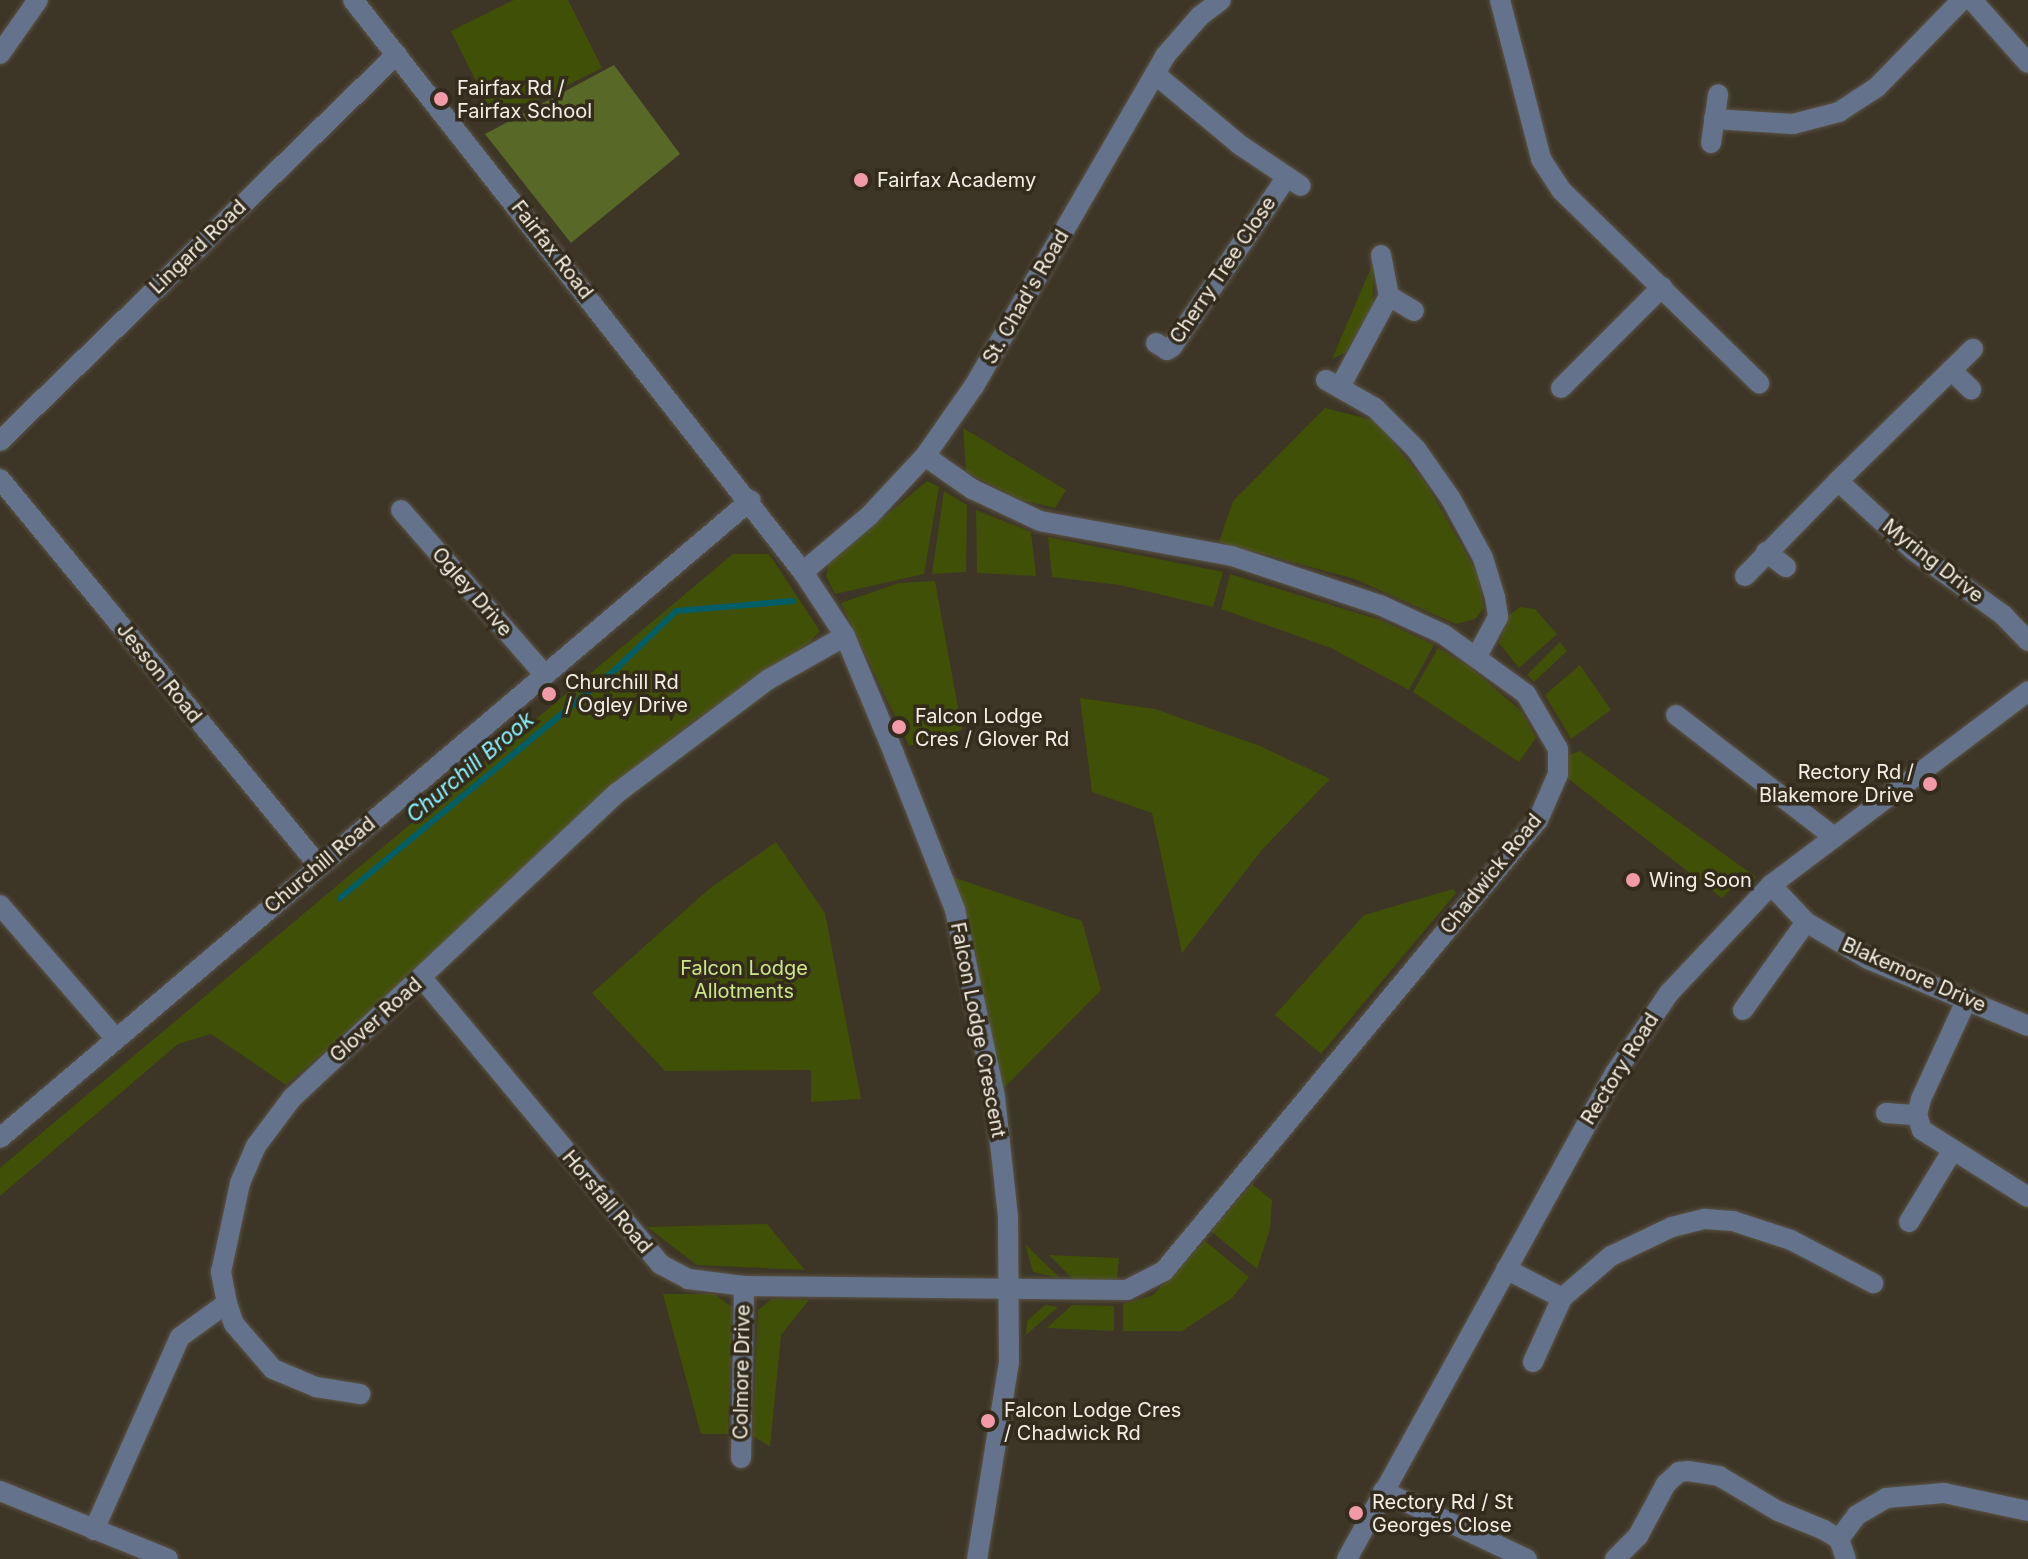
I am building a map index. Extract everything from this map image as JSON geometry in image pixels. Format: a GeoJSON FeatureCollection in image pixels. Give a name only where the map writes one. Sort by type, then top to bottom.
{"type":"FeatureCollection","features":[{"type":"Feature","properties":{"kind":"street"},"geometry":{"type":"LineString","coordinates":[[0,54],[38,0]]}},
{"type":"Feature","properties":{"kind":"street","name":"Fairfax Road"},"geometry":{"type":"LineString","coordinates":[[353,0],[751,500]]}},
{"type":"Feature","properties":{"kind":"street","name":"St. Chad's Road"},"geometry":{"type":"LineString","coordinates":[[803,572],[869,516],[925,456],[974,386],[1155,74],[1200,16],[1221,0]]}},
{"type":"Feature","properties":{"kind":"street"},"geometry":{"type":"LineString","coordinates":[[1500,0],[1541,159],[1561,190],[1759,383]]}},
{"type":"Feature","properties":{"kind":"street"},"geometry":{"type":"LineString","coordinates":[[1714,119],[1793,124],[1839,112],[1877,87],[1962,0]]}},
{"type":"Feature","properties":{"kind":"street"},"geometry":{"type":"LineString","coordinates":[[1972,0],[2028,63]]}},
{"type":"Feature","properties":{"kind":"street","name":"Lingard Road"},"geometry":{"type":"LineString","coordinates":[[0,441],[397,54]]}},
{"type":"Feature","properties":{"kind":"street","name":"Cherry Tree Close"},"geometry":{"type":"LineString","coordinates":[[1155,74],[1293,182],[1172,347],[1167,350],[1156,343]]}},
{"type":"Feature","properties":{"kind":"street"},"geometry":{"type":"LineString","coordinates":[[1711,143],[1718,95]]}},
{"type":"Feature","properties":{"kind":"street"},"geometry":{"type":"LineString","coordinates":[[1381,255],[1389,296],[1333,383],[1375,408],[1416,449],[1483,558],[1498,617],[1477,656]]}},
{"type":"Feature","properties":{"kind":"street"},"geometry":{"type":"LineString","coordinates":[[1561,388],[1662,287]]}},
{"type":"Feature","properties":{"kind":"street"},"geometry":{"type":"LineString","coordinates":[[1389,296],[1414,311]]}},
{"type":"Feature","properties":{"kind":"street"},"geometry":{"type":"LineString","coordinates":[[1745,576],[1973,349]]}},
{"type":"Feature","properties":{"kind":"street"},"geometry":{"type":"LineString","coordinates":[[1951,370],[1971,389]]}},
{"type":"Feature","properties":{"kind":"street","name":"Chadwick Road"},"geometry":{"type":"LineString","coordinates":[[925,456],[972,489],[1040,521],[1232,556],[1380,605],[1477,656],[1526,694],[1554,736],[1558,774],[1538,820],[1164,1271],[1127,1290],[1009,1291]]}},
{"type":"Feature","properties":{"kind":"street","name":"Jesson Road"},"geometry":{"type":"LineString","coordinates":[[0,479],[319,866]]}},
{"type":"Feature","properties":{"kind":"street","name":"Myring Drive"},"geometry":{"type":"LineString","coordinates":[[1838,481],[1914,551],[2003,615],[2028,641]]}},
{"type":"Feature","properties":{"kind":"street","name":"Falcon Lodge Crescent"},"geometry":{"type":"LineString","coordinates":[[751,500],[845,636],[955,910],[995,1097],[1008,1217],[1009,1362],[977,1559]]}},
{"type":"Feature","properties":{"kind":"street","name":"Churchill Road"},"geometry":{"type":"LineString","coordinates":[[0,1138],[751,500]]}},
{"type":"Feature","properties":{"kind":"street","name":"Ogley Drive"},"geometry":{"type":"LineString","coordinates":[[401,510],[544,674]]}},
{"type":"Feature","properties":{"kind":"street"},"geometry":{"type":"LineString","coordinates":[[1766,552],[1786,567]]}},
{"type":"Feature","properties":{"kind":"street","name":"Glover Road"},"geometry":{"type":"LineString","coordinates":[[227,1303],[221,1272],[240,1183],[256,1146],[292,1098],[617,793],[769,679],[845,636]]}},
{"type":"Feature","properties":{"kind":"street","name":"Rectory Road"},"geometry":{"type":"LineString","coordinates":[[1347,1559],[1506,1269],[1641,1032],[1703,952],[1771,885],[2028,691]]}},
{"type":"Feature","properties":{"kind":"street"},"geometry":{"type":"LineString","coordinates":[[1676,715],[1834,837]]}},
{"type":"Feature","properties":{"kind":"street","name":"Blakemore Drive"},"geometry":{"type":"LineString","coordinates":[[1771,885],[1806,922],[1868,959],[2028,1025]]}},
{"type":"Feature","properties":{"kind":"street"},"geometry":{"type":"LineString","coordinates":[[0,905],[116,1039]]}},
{"type":"Feature","properties":{"kind":"street"},"geometry":{"type":"LineString","coordinates":[[1743,1010],[1806,922]]}},
{"type":"Feature","properties":{"kind":"street","name":"Horsfall Road"},"geometry":{"type":"LineString","coordinates":[[422,978],[660,1264],[688,1279],[744,1286],[1009,1291]]}},
{"type":"Feature","properties":{"kind":"street"},"geometry":{"type":"LineString","coordinates":[[1967,999],[1917,1115],[1922,1130],[1951,1153],[2028,1197]]}},
{"type":"Feature","properties":{"kind":"street"},"geometry":{"type":"LineString","coordinates":[[1886,1113],[1917,1115]]}},
{"type":"Feature","properties":{"kind":"street"},"geometry":{"type":"LineString","coordinates":[[1909,1222],[1951,1153]]}},
{"type":"Feature","properties":{"kind":"street"},"geometry":{"type":"LineString","coordinates":[[1533,1362],[1562,1298],[1611,1256],[1644,1238],[1705,1219],[1733,1221],[1791,1240],[1873,1283]]}},
{"type":"Feature","properties":{"kind":"street"},"geometry":{"type":"LineString","coordinates":[[1506,1269],[1562,1298]]}},
{"type":"Feature","properties":{"kind":"street","name":"Colmore Drive"},"geometry":{"type":"LineString","coordinates":[[741,1458],[744,1286]]}},
{"type":"Feature","properties":{"kind":"street"},"geometry":{"type":"LineString","coordinates":[[94,1530],[180,1337],[227,1303],[234,1324],[273,1369],[316,1387],[360,1394]]}},
{"type":"Feature","properties":{"kind":"street"},"geometry":{"type":"LineString","coordinates":[[1624,1556],[1666,1484],[1679,1472],[1688,1471],[1719,1476],[1839,1539],[1846,1559]]}},
{"type":"Feature","properties":{"kind":"street"},"geometry":{"type":"LineString","coordinates":[[0,1491],[168,1559]]}},
{"type":"Feature","properties":{"kind":"street"},"geometry":{"type":"LineString","coordinates":[[1383,1491],[1527,1559]]}},
{"type":"Feature","properties":{"kind":"street"},"geometry":{"type":"LineString","coordinates":[[1839,1539],[1857,1515],[1886,1498],[1944,1493],[2028,1511]]}},
{"type":"Feature","properties":{"kind":"green space"},"geometry":{"type":"Polygon","coordinates":[[[514,0],[568,0],[602,68],[496,121],[451,31],[514,0]]]}},
{"type":"Feature","properties":{"kind":"green space"},"geometry":{"type":"Polygon","coordinates":[[[614,65],[680,154],[571,243],[485,134],[614,65]]]}},
{"type":"Feature","properties":{"kind":"green space"},"geometry":{"type":"Polygon","coordinates":[[[1373,263],[1373,304],[1346,352],[1332,359],[1373,263]]]}},
{"type":"Feature","properties":{"kind":"green space"},"geometry":{"type":"Polygon","coordinates":[[[1325,408],[1376,421],[1427,485],[1477,573],[1484,608],[1475,619],[1456,624],[1355,579],[1219,542],[1233,501],[1325,408]]]}},
{"type":"Feature","properties":{"kind":"green space"},"geometry":{"type":"Polygon","coordinates":[[[963,428],[1066,490],[1055,508],[1021,500],[966,472],[963,428]]]}},
{"type":"Feature","properties":{"kind":"green space"},"geometry":{"type":"Polygon","coordinates":[[[927,481],[939,487],[924,574],[835,594],[826,576],[829,563],[927,481]]]}},
{"type":"Feature","properties":{"kind":"green space"},"geometry":{"type":"Polygon","coordinates":[[[944,491],[967,505],[966,572],[932,574],[944,491]]]}},
{"type":"Feature","properties":{"kind":"green space"},"geometry":{"type":"Polygon","coordinates":[[[976,510],[1031,532],[1036,576],[977,573],[976,510]]]}},
{"type":"Feature","properties":{"kind":"green space"},"geometry":{"type":"Polygon","coordinates":[[[1048,537],[1223,572],[1213,607],[1120,585],[1052,577],[1048,537]]]}},
{"type":"Feature","properties":{"kind":"green space"},"geometry":{"type":"Polygon","coordinates":[[[733,554],[769,554],[820,631],[809,643],[693,721],[615,784],[410,977],[286,1085],[211,1034],[178,1044],[0,1196],[0,1168],[733,554]]]}},
{"type":"Feature","properties":{"kind":"green space"},"geometry":{"type":"Polygon","coordinates":[[[1230,574],[1380,620],[1434,645],[1409,690],[1331,648],[1221,609],[1230,574]]]}},
{"type":"Feature","properties":{"kind":"green space"},"geometry":{"type":"Polygon","coordinates":[[[935,581],[962,730],[909,746],[841,603],[899,583],[935,581]]]}},
{"type":"Feature","properties":{"kind":"green space"},"geometry":{"type":"Polygon","coordinates":[[[1520,607],[1535,609],[1557,634],[1519,668],[1499,643],[1508,616],[1520,607]]]}},
{"type":"Feature","properties":{"kind":"green space"},"geometry":{"type":"Polygon","coordinates":[[[1560,642],[1567,651],[1534,682],[1527,675],[1560,642]]]}},
{"type":"Feature","properties":{"kind":"green space"},"geometry":{"type":"Polygon","coordinates":[[[1438,648],[1470,667],[1522,712],[1536,738],[1519,762],[1413,692],[1438,648]]]}},
{"type":"Feature","properties":{"kind":"green space"},"geometry":{"type":"Polygon","coordinates":[[[1580,665],[1611,710],[1571,739],[1545,695],[1580,665]]]}},
{"type":"Feature","properties":{"kind":"green space"},"geometry":{"type":"Polygon","coordinates":[[[1080,698],[1155,709],[1260,746],[1330,779],[1261,851],[1182,953],[1152,813],[1092,792],[1080,698]]]}},
{"type":"Feature","properties":{"kind":"green space"},"geometry":{"type":"Polygon","coordinates":[[[1580,751],[1756,877],[1746,888],[1736,884],[1722,898],[1566,777],[1566,756],[1580,751]]]}},
{"type":"Feature","properties":{"kind":"green space","name":"Falcon Lodge Allotments"},"geometry":{"type":"Polygon","coordinates":[[[776,842],[825,913],[861,1099],[811,1102],[811,1070],[665,1071],[592,993],[709,889],[776,842]]]}},
{"type":"Feature","properties":{"kind":"green space"},"geometry":{"type":"Polygon","coordinates":[[[941,873],[1082,921],[1101,990],[995,1097],[941,873]]]}},
{"type":"Feature","properties":{"kind":"green space"},"geometry":{"type":"Polygon","coordinates":[[[1453,889],[1456,893],[1321,1054],[1275,1015],[1364,915],[1453,889]]]}},
{"type":"Feature","properties":{"kind":"green space"},"geometry":{"type":"Polygon","coordinates":[[[1252,1184],[1272,1200],[1270,1229],[1257,1269],[1211,1231],[1252,1184]]]}},
{"type":"Feature","properties":{"kind":"green space"},"geometry":{"type":"Polygon","coordinates":[[[767,1224],[805,1270],[697,1265],[647,1227],[767,1224]]]}},
{"type":"Feature","properties":{"kind":"green space"},"geometry":{"type":"Polygon","coordinates":[[[1205,1241],[1249,1277],[1232,1298],[1182,1331],[1123,1331],[1123,1304],[1153,1295],[1205,1241]]]}},
{"type":"Feature","properties":{"kind":"green space"},"geometry":{"type":"Polygon","coordinates":[[[1025,1244],[1060,1278],[1033,1272],[1025,1244]]]}},
{"type":"Feature","properties":{"kind":"green space"},"geometry":{"type":"Polygon","coordinates":[[[1049,1255],[1119,1258],[1117,1279],[1073,1279],[1049,1255]]]}},
{"type":"Feature","properties":{"kind":"green space"},"geometry":{"type":"Polygon","coordinates":[[[663,1294],[714,1294],[732,1307],[728,1434],[701,1434],[663,1294]]]}},
{"type":"Feature","properties":{"kind":"green space"},"geometry":{"type":"Polygon","coordinates":[[[772,1299],[809,1300],[781,1335],[770,1447],[753,1436],[758,1310],[772,1299]]]}},
{"type":"Feature","properties":{"kind":"green space"},"geometry":{"type":"Polygon","coordinates":[[[1045,1305],[1058,1307],[1026,1335],[1027,1321],[1045,1305]]]}},
{"type":"Feature","properties":{"kind":"green space"},"geometry":{"type":"Polygon","coordinates":[[[1072,1305],[1114,1306],[1114,1331],[1047,1328],[1072,1305]]]}},
{"type":"Feature","properties":{"kind":"waterway","name":"Churchill Brook"},"geometry":{"type":"LineString","coordinates":[[340,898],[616,669],[676,611],[793,601]]}},
{"type":"Feature","properties":{"kind":"place","name":"Fairfax Rd / Fairfax School"},"geometry":{"type":"Point","coordinates":[441,99]}},
{"type":"Feature","properties":{"kind":"place","name":"Fairfax Academy"},"geometry":{"type":"Point","coordinates":[861,180]}},
{"type":"Feature","properties":{"kind":"place","name":"Churchill Rd / Ogley Drive"},"geometry":{"type":"Point","coordinates":[549,694]}},
{"type":"Feature","properties":{"kind":"place","name":"Falcon Lodge Cres / Glover Rd"},"geometry":{"type":"Point","coordinates":[899,727]}},
{"type":"Feature","properties":{"kind":"place","name":"Rectory Rd / Blakemore Drive"},"geometry":{"type":"Point","coordinates":[1930,784]}},
{"type":"Feature","properties":{"kind":"place","name":"Wing Soon"},"geometry":{"type":"Point","coordinates":[1633,880]}},
{"type":"Feature","properties":{"kind":"place","name":"Falcon Lodge Cres / Chadwick Rd"},"geometry":{"type":"Point","coordinates":[988,1421]}},
{"type":"Feature","properties":{"kind":"place","name":"Rectory Rd / St Georges Close"},"geometry":{"type":"Point","coordinates":[1356,1513]}}]}
